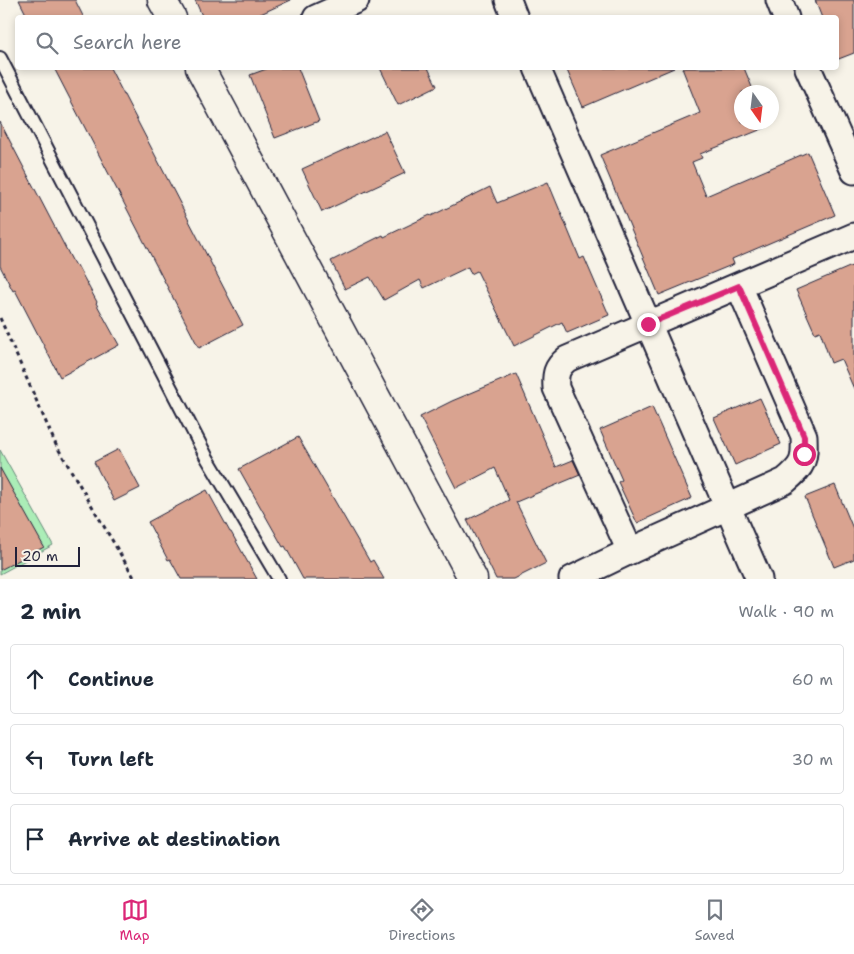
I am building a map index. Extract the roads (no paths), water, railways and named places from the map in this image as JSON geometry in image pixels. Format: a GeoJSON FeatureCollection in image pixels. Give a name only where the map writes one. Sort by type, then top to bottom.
{"type":"FeatureCollection","features":[{"type":"Feature","properties":{"kind":"street"},"geometry":{"type":"LineString","coordinates":[[162,0],[170,15]]}},
{"type":"Feature","properties":{"kind":"street"},"geometry":{"type":"LineString","coordinates":[[323,15],[356,0]]}},
{"type":"Feature","properties":{"kind":"street"},"geometry":{"type":"LineString","coordinates":[[508,0],[514,15]]}},
{"type":"Feature","properties":{"kind":"street"},"geometry":{"type":"LineString","coordinates":[[779,0],[785,15]]}},
{"type":"Feature","properties":{"kind":"street"},"geometry":{"type":"LineString","coordinates":[[203,70],[473,579]]}},
{"type":"Feature","properties":{"kind":"street"},"geometry":{"type":"LineString","coordinates":[[538,70],[759,579]]}},
{"type":"Feature","properties":{"kind":"street"},"geometry":{"type":"LineString","coordinates":[[809,70],[854,171]]}},
{"type":"Feature","properties":{"kind":"street"},"geometry":{"type":"LineString","coordinates":[[630,551],[556,388],[555,377],[558,367],[567,360],[648,324],[854,236]]}},
{"type":"Feature","properties":{"kind":"street"},"geometry":{"type":"LineString","coordinates":[[572,579],[785,482],[799,470],[804,454],[804,436],[739,286]]}},
{"type":"Feature","properties":{"kind":"lane"},"geometry":{"type":"LineString","coordinates":[[0,58],[206,456],[279,579]]}}]}
